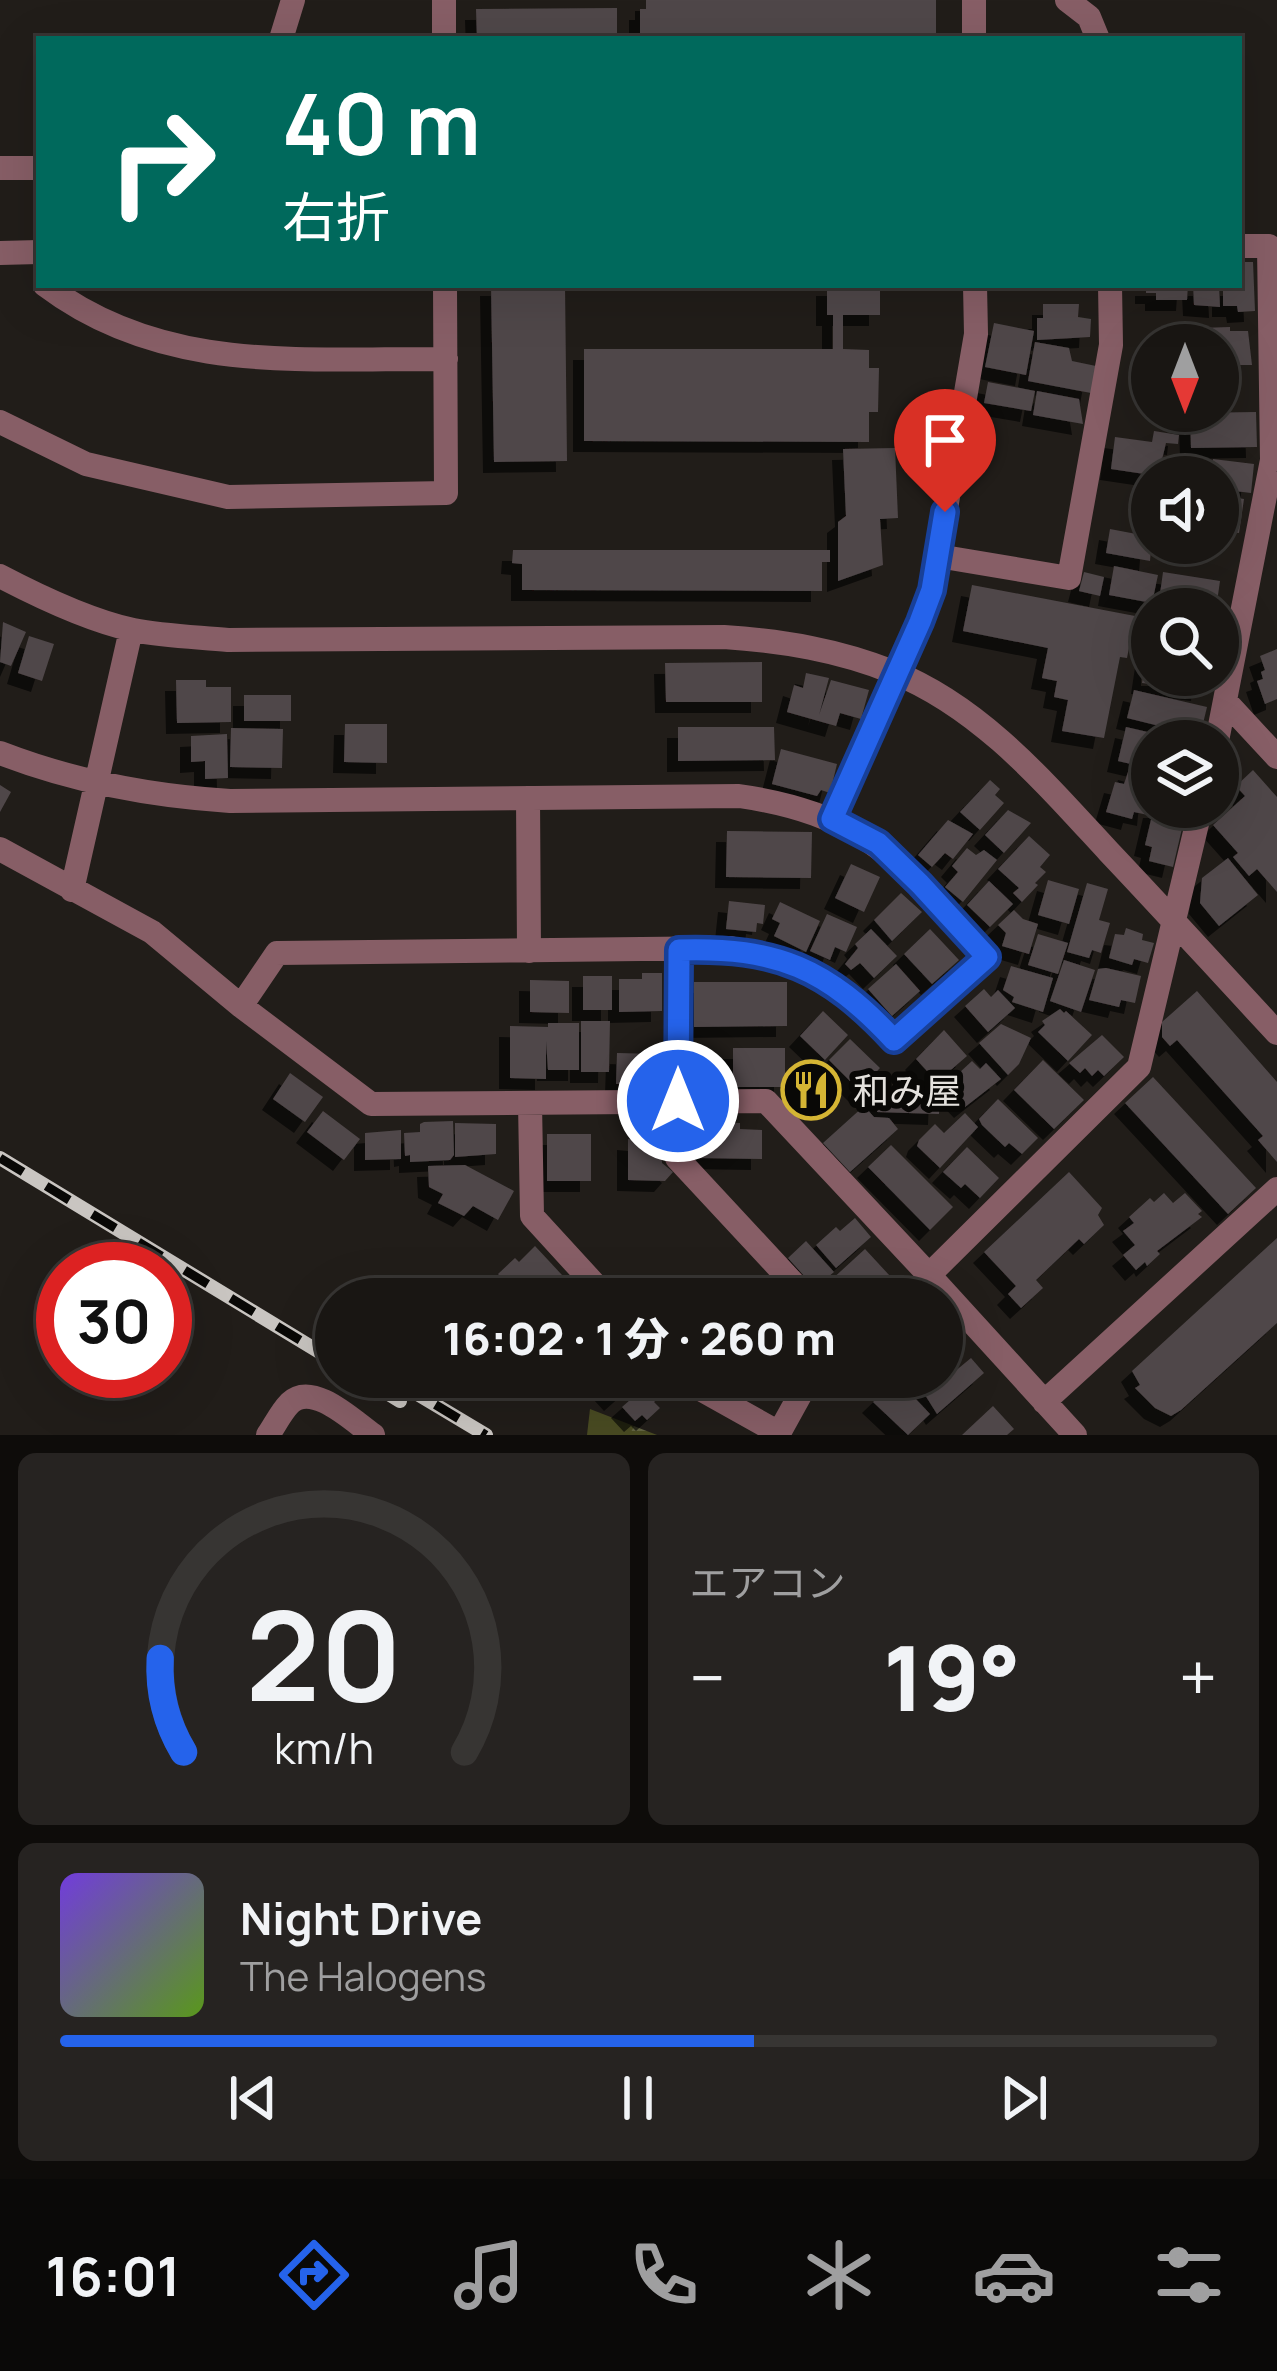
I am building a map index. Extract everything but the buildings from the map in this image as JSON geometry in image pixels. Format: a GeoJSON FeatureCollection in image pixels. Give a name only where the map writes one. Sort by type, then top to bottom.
{"type":"FeatureCollection","features":[{"type":"Feature","properties":{"kind":"street"},"geometry":{"type":"LineString","coordinates":[[282,36],[293,0]]}},
{"type":"Feature","properties":{"kind":"street"},"geometry":{"type":"LineString","coordinates":[[444,0],[444,36]]}},
{"type":"Feature","properties":{"kind":"street"},"geometry":{"type":"LineString","coordinates":[[974,0],[974,36]]}},
{"type":"Feature","properties":{"kind":"street"},"geometry":{"type":"LineString","coordinates":[[1067,0],[1089,17],[1097,36]]}},
{"type":"Feature","properties":{"kind":"street"},"geometry":{"type":"LineString","coordinates":[[0,168],[36,168]]}},
{"type":"Feature","properties":{"kind":"street"},"geometry":{"type":"LineString","coordinates":[[1222,720],[1274,460],[1269,246],[1242,247]]}},
{"type":"Feature","properties":{"kind":"street"},"geometry":{"type":"LineString","coordinates":[[49,288],[118,327],[170,346],[217,356],[446,359]]}},
{"type":"Feature","properties":{"kind":"street"},"geometry":{"type":"LineString","coordinates":[[0,422],[86,464],[228,497],[446,493],[445,288]]}},
{"type":"Feature","properties":{"kind":"street"},"geometry":{"type":"LineString","coordinates":[[832,819],[932,590],[976,334],[975,288]]}},
{"type":"Feature","properties":{"kind":"street"},"geometry":{"type":"LineString","coordinates":[[938,556],[1069,578],[1112,345],[1111,288]]}},
{"type":"Feature","properties":{"kind":"street"},"geometry":{"type":"LineString","coordinates":[[0,576],[78,612],[131,629],[228,640],[724,638],[833,651],[897,673],[968,713],[1037,775],[1277,1034]]}},
{"type":"Feature","properties":{"kind":"street"},"geometry":{"type":"LineString","coordinates":[[72,890],[131,629]]}},
{"type":"Feature","properties":{"kind":"street"},"geometry":{"type":"LineString","coordinates":[[1226,703],[1277,757]]}},
{"type":"Feature","properties":{"kind":"street"},"geometry":{"type":"LineString","coordinates":[[0,753],[95,784],[230,801],[739,796],[790,803],[878,843],[987,957],[894,1040],[841,988],[790,962],[730,949],[277,953],[241,1006]]}},
{"type":"Feature","properties":{"kind":"street"},"geometry":{"type":"LineString","coordinates":[[528,798],[529,951]]}},
{"type":"Feature","properties":{"kind":"street"},"geometry":{"type":"LineString","coordinates":[[929,1275],[1139,1067],[1196,828]]}},
{"type":"Feature","properties":{"kind":"street"},"geometry":{"type":"LineString","coordinates":[[0,849],[152,932],[371,1104],[766,1101],[1075,1435]]}},
{"type":"Feature","properties":{"kind":"street"},"geometry":{"type":"LineString","coordinates":[[679,950],[677,1157],[789,1278]]}},
{"type":"Feature","properties":{"kind":"street"},"geometry":{"type":"LineString","coordinates":[[530,1103],[532,1216],[589,1278]]}},
{"type":"Feature","properties":{"kind":"street"},"geometry":{"type":"LineString","coordinates":[[1044,1402],[1277,1189]]}},
{"type":"Feature","properties":{"kind":"street"},"geometry":{"type":"LineString","coordinates":[[268,1435],[291,1401],[302,1396],[319,1398],[373,1435]]}},
{"type":"Feature","properties":{"kind":"street"},"geometry":{"type":"LineString","coordinates":[[716,1398],[779,1433],[798,1398]]}},
{"type":"Feature","properties":{"kind":"green space"},"geometry":{"type":"Polygon","coordinates":[[[590,1409],[657,1435],[587,1435],[590,1409]]]}},
{"type":"Feature","properties":{"kind":"railway"},"geometry":{"type":"LineString","coordinates":[[0,1158],[315,1349]]}},
{"type":"Feature","properties":{"kind":"railway"},"geometry":{"type":"LineString","coordinates":[[395,1398],[400,1401]]}},
{"type":"Feature","properties":{"kind":"railway"},"geometry":{"type":"LineString","coordinates":[[424,1398],[486,1435]]}},
{"type":"Feature","properties":{"kind":"place","name":"和み屋"},"geometry":{"type":"Point","coordinates":[811,1090]}},
{"type":"Feature","properties":{"kind":"route"},"geometry":{"type":"LineString","coordinates":[[678,1101],[679,950],[730,949],[790,962],[841,988],[894,1040],[987,957],[878,843],[832,819],[932,590],[945,512]]}}]}
